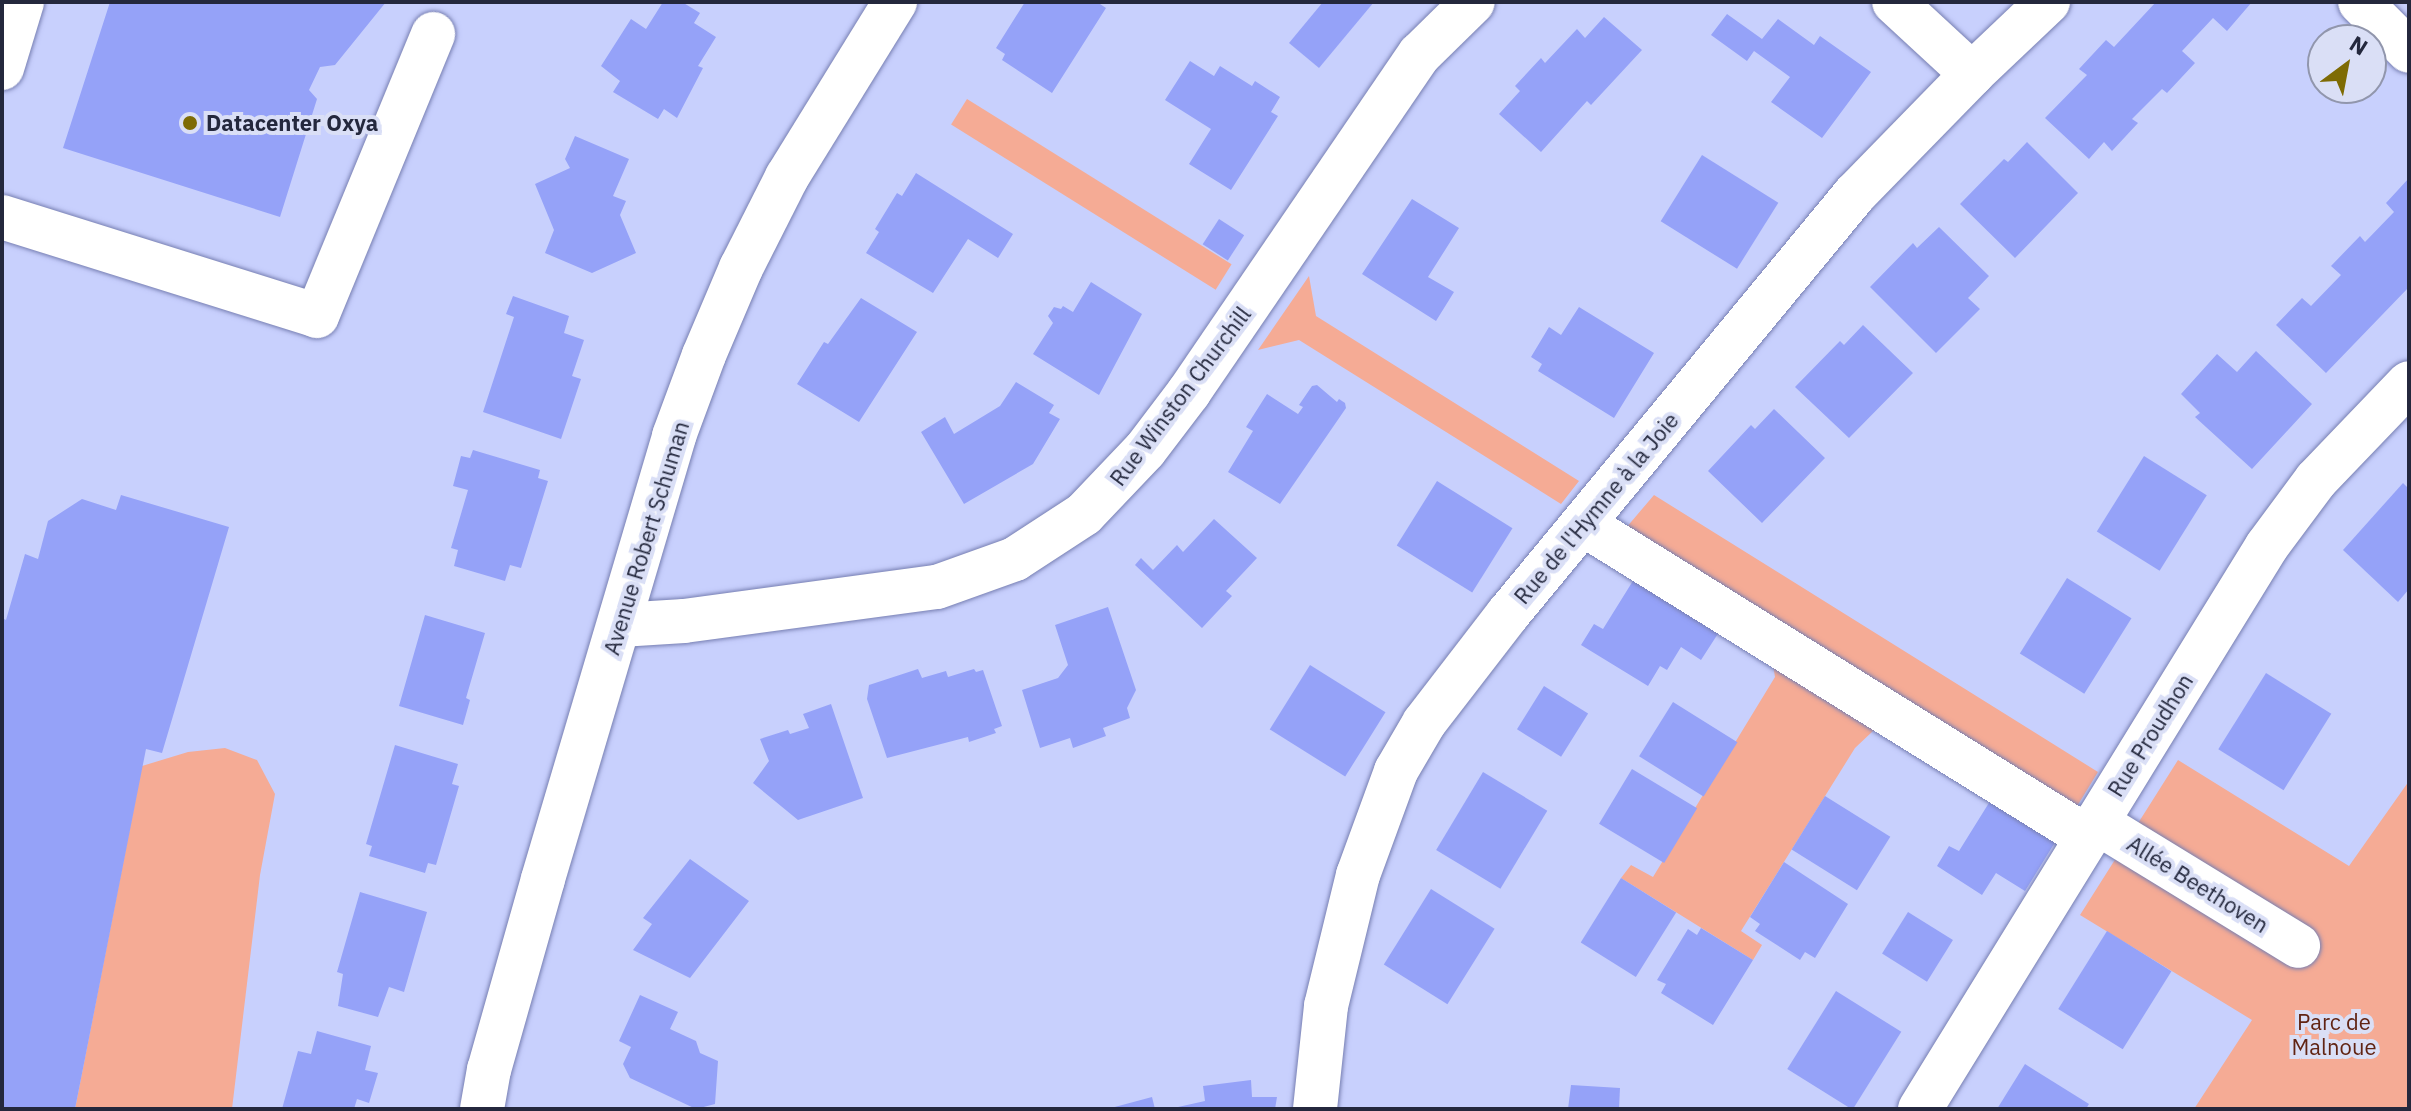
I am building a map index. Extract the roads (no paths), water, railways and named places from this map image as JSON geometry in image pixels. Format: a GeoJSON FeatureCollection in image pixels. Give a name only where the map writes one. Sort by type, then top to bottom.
{"type":"FeatureCollection","features":[{"type":"Feature","properties":{"kind":"street"},"geometry":{"type":"LineString","coordinates":[[2,68],[22,2]]}},
{"type":"Feature","properties":{"kind":"street","name":"Avenue Robert Schuman"},"geometry":{"type":"LineString","coordinates":[[482,1109],[489,1070],[535,908],[674,436],[722,311],[787,177],[895,2]]}},
{"type":"Feature","properties":{"kind":"street","name":"Rue Winston Churchill"},"geometry":{"type":"LineString","coordinates":[[620,625],[684,621],[937,587],[1015,559],[1084,514],[1145,450],[1189,392],[1420,54],[1473,2]]}},
{"type":"Feature","properties":{"kind":"street"},"geometry":{"type":"LineString","coordinates":[[1894,2],[1972,74]]}},
{"type":"Feature","properties":{"kind":"street","name":"Rue de l'Hymne à la Joie"},"geometry":{"type":"LineString","coordinates":[[1315,1109],[1317,1067],[1339,944],[1358,875],[1396,771],[1447,689],[1855,194],[1972,74],[2048,2]]}},
{"type":"Feature","properties":{"kind":"street"},"geometry":{"type":"LineString","coordinates":[[2360,2],[2409,51]]}},
{"type":"Feature","properties":{"kind":"street"},"geometry":{"type":"LineString","coordinates":[[2,217],[317,316],[433,34]]}},
{"type":"Feature","properties":{"kind":"street","name":"Rue Proudhon"},"geometry":{"type":"LineString","coordinates":[[1920,1109],[2287,517],[2316,480],[2409,383]]}},
{"type":"Feature","properties":{"kind":"street","name":"Allée Beethoven"},"geometry":{"type":"LineString","coordinates":[[1583,524],[2092,829],[2298,946]]}},
{"type":"Feature","properties":{"kind":"place","name":"Datacenter Oxya"},"geometry":{"type":"Point","coordinates":[190,123]}},
{"type":"Feature","properties":{"kind":"park label","name":"Parc de Malnoue"},"geometry":{"type":"Point","coordinates":[2334,1034]}}]}
